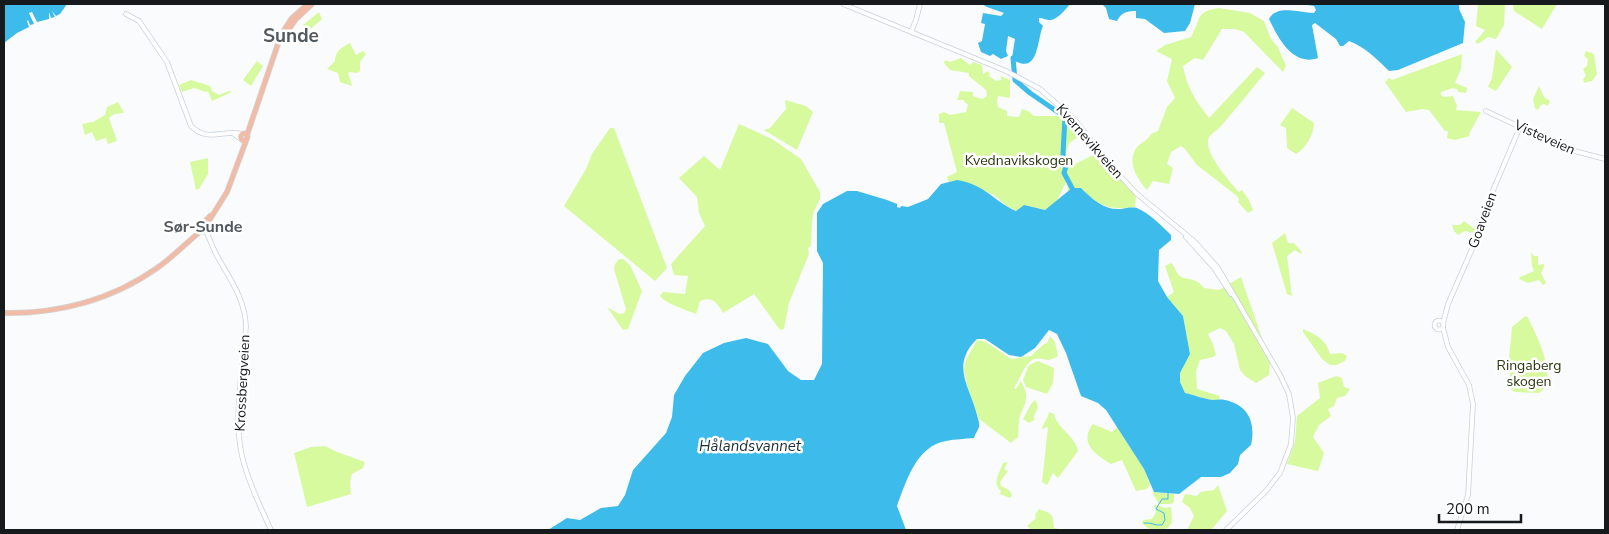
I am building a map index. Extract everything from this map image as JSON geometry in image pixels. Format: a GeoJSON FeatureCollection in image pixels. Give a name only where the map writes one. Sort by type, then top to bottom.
{"type":"FeatureCollection","features":[{"type":"Feature","properties":{"kind":"main road"},"geometry":{"type":"LineString","coordinates":[[5,314],[59,309],[106,296],[128,286],[155,269],[202,228],[226,191],[231,179],[243,137],[260,96],[279,39],[286,26],[298,12],[310,4]]}},
{"type":"Feature","properties":{"kind":"main road","name":"Kvernevikveien"},"geometry":{"type":"LineString","coordinates":[[843,4],[1025,80],[1054,100],[1080,125],[1120,176],[1195,242],[1211,259],[1229,285],[1286,388],[1293,412],[1293,431],[1288,456],[1280,473],[1266,491],[1226,530]]}},
{"type":"Feature","properties":{"kind":"main road"},"geometry":{"type":"LineString","coordinates":[[912,32],[920,4]]}},
{"type":"Feature","properties":{"kind":"main road"},"geometry":{"type":"LineString","coordinates":[[126,14],[139,21],[167,62],[191,126],[208,135],[234,134],[243,137]]}},
{"type":"Feature","properties":{"kind":"main road","name":"Visteveien"},"geometry":{"type":"LineString","coordinates":[[1486,111],[1567,149],[1605,159]]}},
{"type":"Feature","properties":{"kind":"main road","name":"Goaveien"},"geometry":{"type":"LineString","coordinates":[[1442,324],[1454,287],[1479,231],[1494,188],[1520,127]]}},
{"type":"Feature","properties":{"kind":"main road","name":"Krossbergveien"},"geometry":{"type":"LineString","coordinates":[[202,228],[237,291],[244,312],[246,326],[239,419],[240,449],[250,482],[271,530]]}},
{"type":"Feature","properties":{"kind":"main road"},"geometry":{"type":"LineString","coordinates":[[1442,324],[1435,325],[1446,340]]}},
{"type":"Feature","properties":{"kind":"main road"},"geometry":{"type":"LineString","coordinates":[[1438,330],[1442,324]]}},
{"type":"Feature","properties":{"kind":"main road"},"geometry":{"type":"LineString","coordinates":[[1442,324],[1455,363],[1469,386],[1474,404],[1468,495],[1457,530]]}},
{"type":"Feature","properties":{"kind":"green space"},"geometry":{"type":"Polygon","coordinates":[[[1478,4],[1505,4],[1504,25],[1496,39],[1488,37],[1478,44],[1475,42],[1485,30],[1476,26],[1478,4]]]}},
{"type":"Feature","properties":{"kind":"green space"},"geometry":{"type":"Polygon","coordinates":[[[1513,4],[1557,4],[1542,29],[1514,11],[1513,4]]]}},
{"type":"Feature","properties":{"kind":"green space"},"geometry":{"type":"Polygon","coordinates":[[[1219,8],[1250,13],[1264,21],[1271,39],[1278,47],[1286,66],[1283,72],[1244,32],[1235,29],[1222,29],[1203,60],[1195,58],[1183,66],[1193,94],[1209,118],[1257,67],[1265,73],[1208,140],[1208,146],[1219,168],[1239,192],[1242,190],[1249,200],[1253,210],[1248,213],[1238,202],[1237,196],[1197,165],[1181,146],[1171,152],[1167,164],[1173,168],[1169,184],[1153,181],[1147,190],[1134,170],[1133,164],[1134,152],[1137,147],[1151,134],[1158,131],[1167,107],[1175,98],[1167,81],[1172,59],[1156,51],[1165,45],[1191,37],[1202,14],[1219,8]]]}},
{"type":"Feature","properties":{"kind":"green space"},"geometry":{"type":"Polygon","coordinates":[[[319,12],[322,19],[307,32],[303,25],[319,12]]]}},
{"type":"Feature","properties":{"kind":"green space"},"geometry":{"type":"Polygon","coordinates":[[[350,43],[356,55],[363,51],[366,54],[360,62],[360,71],[348,73],[352,86],[340,82],[338,73],[327,69],[335,61],[339,50],[350,43]]]}},
{"type":"Feature","properties":{"kind":"green space"},"geometry":{"type":"Polygon","coordinates":[[[1496,49],[1512,67],[1496,91],[1488,87],[1492,78],[1496,49]]]}},
{"type":"Feature","properties":{"kind":"green space"},"geometry":{"type":"Polygon","coordinates":[[[1586,51],[1594,54],[1597,74],[1592,81],[1584,83],[1583,79],[1586,76],[1583,69],[1587,66],[1588,59],[1584,56],[1586,51]]]}},
{"type":"Feature","properties":{"kind":"green space"},"geometry":{"type":"Polygon","coordinates":[[[1462,54],[1461,69],[1455,83],[1467,88],[1466,93],[1458,92],[1458,90],[1453,88],[1441,92],[1441,95],[1444,97],[1453,96],[1457,106],[1456,110],[1481,112],[1469,134],[1470,136],[1455,140],[1447,138],[1448,131],[1445,131],[1429,110],[1422,109],[1406,112],[1385,82],[1389,78],[1392,80],[1462,54]]]}},
{"type":"Feature","properties":{"kind":"green space","name":"Kvednavikskogen"},"geometry":{"type":"Polygon","coordinates":[[[961,58],[970,65],[973,62],[982,65],[983,74],[988,71],[989,76],[996,81],[1001,80],[1001,76],[1010,80],[1010,98],[998,96],[997,102],[998,107],[1007,111],[1007,116],[1019,117],[1022,109],[1034,116],[1060,116],[1065,121],[1063,167],[1067,179],[1064,153],[1067,120],[1072,124],[1077,138],[1069,143],[1066,153],[1069,161],[1075,164],[1099,152],[1106,163],[1136,195],[1135,207],[1118,208],[1105,206],[1093,199],[1081,188],[1072,188],[1068,192],[1067,180],[1057,201],[1045,210],[1024,205],[1016,211],[994,195],[957,180],[949,182],[947,177],[957,172],[944,123],[939,123],[939,114],[944,112],[950,115],[966,112],[968,104],[964,100],[957,100],[960,91],[973,92],[973,96],[982,99],[987,96],[986,90],[969,76],[969,73],[950,70],[944,63],[945,60],[950,62],[961,58]]]}},
{"type":"Feature","properties":{"kind":"green space"},"geometry":{"type":"Polygon","coordinates":[[[257,61],[263,66],[251,86],[243,80],[257,61]]]}},
{"type":"Feature","properties":{"kind":"green space"},"geometry":{"type":"Polygon","coordinates":[[[191,80],[210,86],[212,91],[219,95],[229,91],[232,92],[212,101],[208,91],[194,88],[182,92],[179,85],[191,80]]]}},
{"type":"Feature","properties":{"kind":"green space"},"geometry":{"type":"Polygon","coordinates":[[[1539,86],[1544,97],[1550,101],[1548,106],[1541,105],[1538,110],[1535,108],[1533,99],[1539,86]]]}},
{"type":"Feature","properties":{"kind":"green space"},"geometry":{"type":"Polygon","coordinates":[[[785,100],[806,106],[813,112],[797,150],[764,130],[770,128],[786,109],[785,100]]]}},
{"type":"Feature","properties":{"kind":"green space"},"geometry":{"type":"Polygon","coordinates":[[[118,102],[124,113],[114,114],[109,118],[117,141],[108,144],[106,138],[96,141],[92,132],[85,135],[82,124],[93,122],[105,115],[107,107],[118,102]]]}},
{"type":"Feature","properties":{"kind":"green space"},"geometry":{"type":"Polygon","coordinates":[[[1292,108],[1314,123],[1313,132],[1309,140],[1296,154],[1287,148],[1286,128],[1280,125],[1292,108]]]}},
{"type":"Feature","properties":{"kind":"green space"},"geometry":{"type":"Polygon","coordinates":[[[739,124],[772,139],[801,159],[820,192],[820,199],[814,211],[812,221],[811,246],[808,248],[809,254],[789,303],[784,329],[780,330],[754,294],[723,313],[714,301],[708,299],[700,301],[696,314],[672,304],[660,296],[663,292],[685,294],[688,276],[674,275],[671,264],[705,226],[699,213],[697,197],[679,178],[704,156],[720,170],[739,124]]]}},
{"type":"Feature","properties":{"kind":"green space"},"geometry":{"type":"Polygon","coordinates":[[[610,128],[614,128],[667,268],[655,281],[564,206],[586,169],[592,154],[610,128]]]}},
{"type":"Feature","properties":{"kind":"green space"},"geometry":{"type":"Polygon","coordinates":[[[208,158],[208,174],[199,189],[196,190],[190,162],[208,158]]]}},
{"type":"Feature","properties":{"kind":"green space"},"geometry":{"type":"Polygon","coordinates":[[[1464,221],[1475,229],[1473,233],[1465,231],[1458,235],[1452,225],[1460,225],[1464,221]]]}},
{"type":"Feature","properties":{"kind":"green space"},"geometry":{"type":"Polygon","coordinates":[[[1285,233],[1288,243],[1294,243],[1302,252],[1301,254],[1295,250],[1287,256],[1292,296],[1287,294],[1272,243],[1285,233]]]}},
{"type":"Feature","properties":{"kind":"green space"},"geometry":{"type":"Polygon","coordinates":[[[1531,252],[1534,256],[1538,256],[1538,265],[1544,264],[1541,273],[1546,283],[1543,285],[1539,280],[1528,283],[1519,279],[1534,271],[1531,252]]]}},
{"type":"Feature","properties":{"kind":"green space"},"geometry":{"type":"Polygon","coordinates":[[[619,259],[623,259],[630,265],[642,291],[628,329],[623,330],[607,307],[619,314],[624,313],[626,309],[614,269],[619,259]]]}},
{"type":"Feature","properties":{"kind":"green space"},"geometry":{"type":"Polygon","coordinates":[[[1171,263],[1180,276],[1194,280],[1204,288],[1219,290],[1241,277],[1270,362],[1269,375],[1256,383],[1245,376],[1240,370],[1234,344],[1226,331],[1220,328],[1208,334],[1216,355],[1200,360],[1196,371],[1197,389],[1220,396],[1219,400],[1185,393],[1180,382],[1180,373],[1190,354],[1183,316],[1167,297],[1174,292],[1165,266],[1171,263]]]}},
{"type":"Feature","properties":{"kind":"green space","name":"Ringaberg skogen"},"geometry":{"type":"Polygon","coordinates":[[[1527,316],[1539,341],[1547,368],[1547,386],[1539,393],[1515,392],[1511,389],[1510,385],[1509,359],[1512,327],[1527,316]]]}},
{"type":"Feature","properties":{"kind":"green space"},"geometry":{"type":"Polygon","coordinates":[[[1303,329],[1320,338],[1330,354],[1342,353],[1347,356],[1345,361],[1336,365],[1330,365],[1322,359],[1303,332],[1303,329]]]}},
{"type":"Feature","properties":{"kind":"green space"},"geometry":{"type":"Polygon","coordinates":[[[1050,336],[1055,342],[1058,356],[1050,360],[1031,360],[1014,388],[1016,389],[1021,381],[1026,399],[1019,418],[1018,437],[1011,443],[979,419],[967,385],[964,368],[966,360],[977,340],[986,342],[1011,359],[1031,356],[1047,343],[1050,336]]]}},
{"type":"Feature","properties":{"kind":"green space"},"geometry":{"type":"Polygon","coordinates":[[[1038,361],[1054,368],[1053,383],[1047,394],[1026,387],[1023,380],[1029,365],[1038,361]]]}},
{"type":"Feature","properties":{"kind":"green space"},"geometry":{"type":"Polygon","coordinates":[[[1336,376],[1342,378],[1344,387],[1350,389],[1345,396],[1337,398],[1334,406],[1328,409],[1331,416],[1319,425],[1313,437],[1324,453],[1318,471],[1287,464],[1295,442],[1297,416],[1320,398],[1318,383],[1336,376]]]}},
{"type":"Feature","properties":{"kind":"green space"},"geometry":{"type":"Polygon","coordinates":[[[1035,400],[1038,406],[1034,420],[1029,423],[1023,419],[1035,400]]]}},
{"type":"Feature","properties":{"kind":"green space"},"geometry":{"type":"Polygon","coordinates":[[[1049,412],[1054,414],[1056,420],[1074,441],[1078,451],[1058,478],[1053,473],[1047,485],[1042,482],[1048,427],[1042,429],[1049,412]]]}},
{"type":"Feature","properties":{"kind":"green space"},"geometry":{"type":"Polygon","coordinates":[[[1093,424],[1112,432],[1117,427],[1144,469],[1150,485],[1147,489],[1136,491],[1122,460],[1111,464],[1091,448],[1087,437],[1093,424]]]}},
{"type":"Feature","properties":{"kind":"green space"},"geometry":{"type":"Polygon","coordinates":[[[325,446],[365,462],[363,468],[352,474],[350,482],[351,494],[307,507],[294,453],[311,447],[325,446]]]}},
{"type":"Feature","properties":{"kind":"green space"},"geometry":{"type":"Polygon","coordinates":[[[1008,462],[1004,469],[1008,471],[1000,482],[1001,486],[1009,490],[1012,495],[1010,498],[1000,494],[1001,491],[997,485],[998,475],[1003,463],[1008,462]]]}},
{"type":"Feature","properties":{"kind":"green space"},"geometry":{"type":"Polygon","coordinates":[[[1218,485],[1227,511],[1211,530],[1187,530],[1194,516],[1190,508],[1182,502],[1185,494],[1197,496],[1200,492],[1214,490],[1218,485]]]}},
{"type":"Feature","properties":{"kind":"green space"},"geometry":{"type":"Polygon","coordinates":[[[1154,492],[1174,494],[1174,502],[1171,504],[1159,504],[1153,494],[1154,492]]]}},
{"type":"Feature","properties":{"kind":"green space"},"geometry":{"type":"Polygon","coordinates":[[[1154,504],[1165,508],[1171,507],[1172,522],[1168,528],[1154,530],[1142,523],[1143,520],[1152,519],[1156,512],[1154,504]]]}},
{"type":"Feature","properties":{"kind":"green space"},"geometry":{"type":"Polygon","coordinates":[[[1039,509],[1051,515],[1054,528],[1064,530],[1032,530],[1027,526],[1036,518],[1035,515],[1039,509]]]}},
{"type":"Feature","properties":{"kind":"water"},"geometry":{"type":"Polygon","coordinates":[[[4,4],[67,4],[60,14],[56,16],[52,11],[55,17],[51,18],[49,12],[49,19],[37,22],[32,12],[29,13],[34,24],[30,25],[28,20],[29,27],[4,43],[4,4]]]}},
{"type":"Feature","properties":{"kind":"water"},"geometry":{"type":"Polygon","coordinates":[[[982,4],[1070,4],[1054,19],[1039,18],[1039,22],[1043,26],[1036,53],[1029,63],[1023,64],[1012,58],[1015,39],[1008,36],[1006,51],[1008,56],[1001,59],[993,54],[990,56],[981,52],[978,43],[982,41],[985,24],[981,23],[983,13],[1001,16],[1004,13],[982,4]]]}},
{"type":"Feature","properties":{"kind":"water"},"geometry":{"type":"Polygon","coordinates":[[[1102,4],[1195,4],[1190,23],[1185,31],[1164,33],[1145,19],[1136,18],[1136,11],[1124,13],[1117,21],[1109,19],[1106,8],[1102,4]]]}},
{"type":"Feature","properties":{"kind":"water"},"geometry":{"type":"Polygon","coordinates":[[[1300,4],[1459,4],[1459,9],[1465,22],[1463,43],[1398,70],[1389,71],[1370,53],[1355,43],[1349,41],[1340,46],[1336,39],[1315,23],[1312,25],[1318,58],[1309,60],[1294,55],[1288,49],[1269,19],[1277,12],[1289,10],[1314,13],[1316,10],[1314,6],[1300,4]]]}},
{"type":"Feature","properties":{"kind":"water","name":"Hålandsvannet"},"geometry":{"type":"Polygon","coordinates":[[[957,180],[975,185],[1016,211],[1024,205],[1045,210],[1072,188],[1081,188],[1094,200],[1109,208],[1137,208],[1142,210],[1171,235],[1171,240],[1159,250],[1158,281],[1167,297],[1183,316],[1190,354],[1180,373],[1180,382],[1185,393],[1213,400],[1233,402],[1245,410],[1251,422],[1251,445],[1240,455],[1238,464],[1230,473],[1221,477],[1201,477],[1179,494],[1154,492],[1144,469],[1106,410],[1098,403],[1081,396],[1066,353],[1057,334],[1049,330],[1035,348],[1021,357],[1009,355],[985,339],[977,339],[969,349],[963,367],[964,376],[979,427],[974,438],[949,440],[936,444],[920,457],[909,476],[897,506],[906,530],[548,530],[567,518],[580,520],[601,508],[618,506],[625,495],[633,470],[666,433],[672,417],[674,395],[685,376],[703,353],[724,343],[746,338],[768,344],[788,371],[801,380],[814,380],[822,364],[823,263],[817,251],[817,213],[823,204],[847,191],[857,191],[887,200],[897,204],[897,207],[900,208],[901,206],[908,207],[928,199],[941,184],[957,180]]]}},
{"type":"Feature","properties":{"kind":"waterway"},"geometry":{"type":"LineString","coordinates":[[1013,58],[1015,80],[1030,93],[1065,117],[1063,154],[1066,166],[1064,173],[1072,188]]}},
{"type":"Feature","properties":{"kind":"waterway"},"geometry":{"type":"LineString","coordinates":[[1144,523],[1162,525],[1165,520],[1164,513],[1156,509],[1162,499],[1168,499],[1168,492]]}},
{"type":"Feature","properties":{"kind":"district","name":"Sunde"},"geometry":{"type":"Point","coordinates":[291,35]}},
{"type":"Feature","properties":{"kind":"district","name":"Sør-Sunde"},"geometry":{"type":"Point","coordinates":[203,226]}}]}
